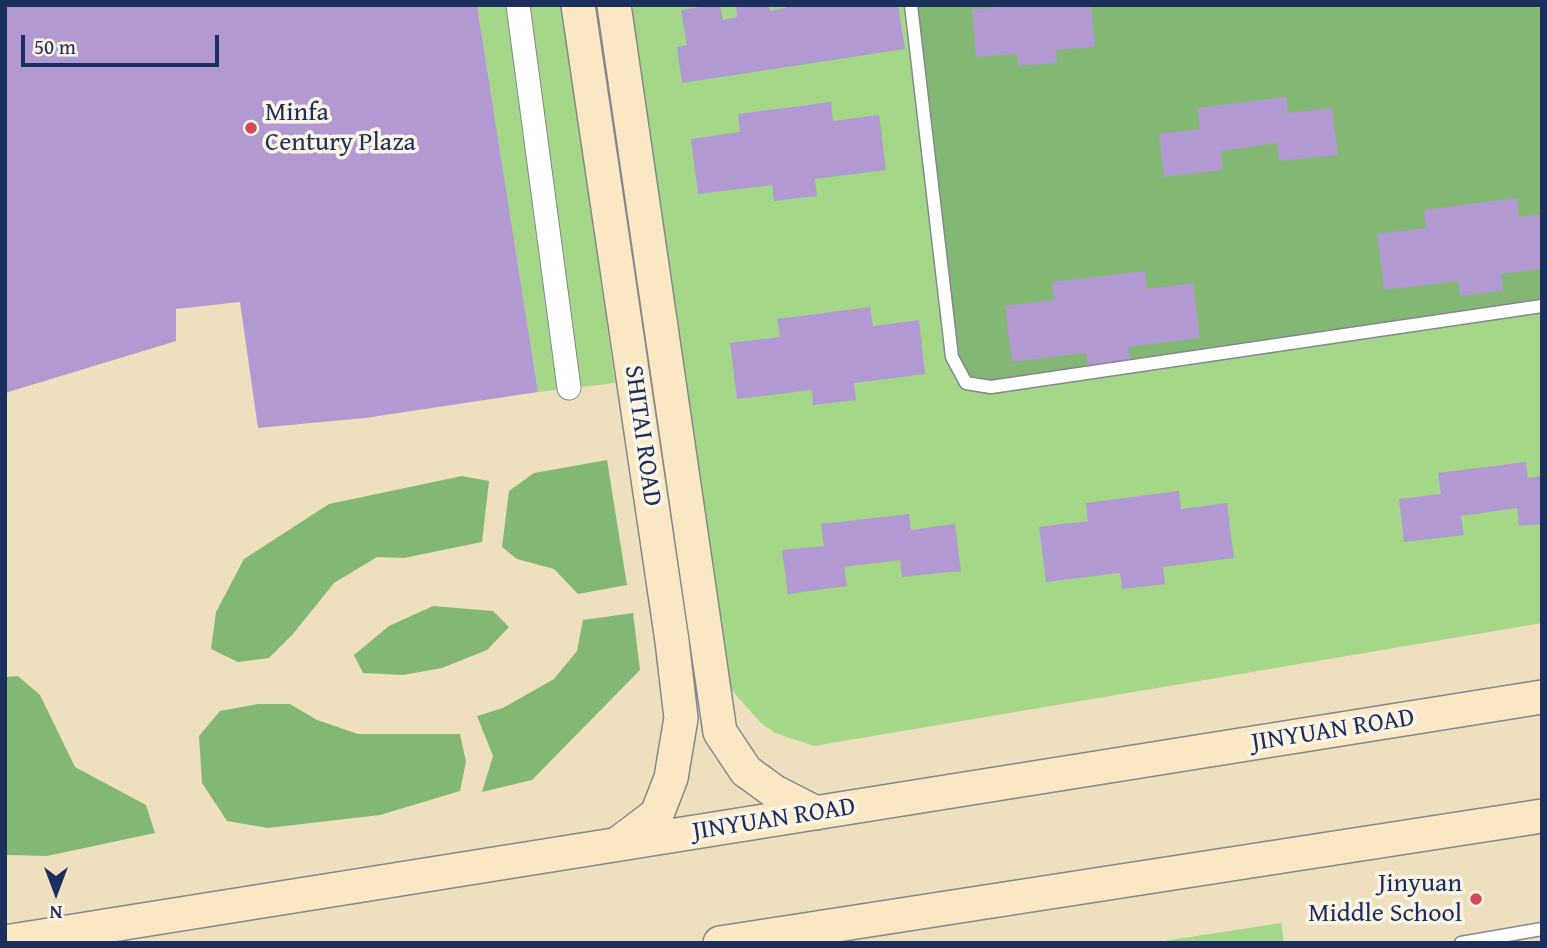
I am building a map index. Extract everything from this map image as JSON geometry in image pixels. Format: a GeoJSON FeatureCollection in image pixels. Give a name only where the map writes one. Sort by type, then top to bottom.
{"type":"FeatureCollection","features":[{"type":"Feature","properties":{"kind":"main road","name":"SHITAI ROAD"},"geometry":{"type":"LineString","coordinates":[[578,5],[672,641],[681,718],[671,778],[657,814],[616,845]]}},
{"type":"Feature","properties":{"kind":"main road","name":"SHITAI ROAD"},"geometry":{"type":"LineString","coordinates":[[614,5],[720,733],[746,771],[775,792],[816,813]]}},
{"type":"Feature","properties":{"kind":"main road","name":"JINYUAN ROAD"},"geometry":{"type":"LineString","coordinates":[[5,942],[1542,697]]}},
{"type":"Feature","properties":{"kind":"main road"},"geometry":{"type":"LineString","coordinates":[[720,943],[1542,816]]}},
{"type":"Feature","properties":{"kind":"main road"},"geometry":{"type":"LineString","coordinates":[[834,943],[863,921]]}},
{"type":"Feature","properties":{"kind":"street"},"geometry":{"type":"LineString","coordinates":[[518,5],[569,388]]}},
{"type":"Feature","properties":{"kind":"lane"},"geometry":{"type":"LineString","coordinates":[[911,5],[952,357],[966,383],[991,387],[1542,306]]}},
{"type":"Feature","properties":{"kind":"lane"},"geometry":{"type":"LineString","coordinates":[[1461,943],[1542,929]]}},
{"type":"Feature","properties":{"kind":"green space"},"geometry":{"type":"Polygon","coordinates":[[[477,5],[562,5],[615,383],[538,392],[477,5]]]}},
{"type":"Feature","properties":{"kind":"green space"},"geometry":{"type":"Polygon","coordinates":[[[614,5],[1542,5],[1542,623],[814,746],[775,733],[761,723],[709,665],[614,5]]]}},
{"type":"Feature","properties":{"kind":"green space"},"geometry":{"type":"Polygon","coordinates":[[[911,5],[1542,5],[1542,306],[991,387],[966,383],[952,357],[911,5]]]}},
{"type":"Feature","properties":{"kind":"green space"},"geometry":{"type":"Polygon","coordinates":[[[607,460],[627,585],[578,594],[554,569],[517,559],[502,547],[509,491],[534,473],[607,460]]]}},
{"type":"Feature","properties":{"kind":"green space"},"geometry":{"type":"Polygon","coordinates":[[[462,476],[489,481],[482,542],[404,558],[377,557],[334,583],[293,634],[269,658],[238,662],[211,649],[216,612],[244,559],[329,504],[462,476]]]}},
{"type":"Feature","properties":{"kind":"green space"},"geometry":{"type":"Polygon","coordinates":[[[433,606],[493,611],[509,627],[487,650],[442,668],[403,675],[363,673],[354,655],[389,626],[433,606]]]}},
{"type":"Feature","properties":{"kind":"green space"},"geometry":{"type":"Polygon","coordinates":[[[633,613],[640,670],[532,780],[482,792],[493,756],[477,716],[503,708],[554,679],[577,651],[583,620],[633,613]]]}},
{"type":"Feature","properties":{"kind":"green space"},"geometry":{"type":"Polygon","coordinates":[[[18,676],[40,695],[75,767],[146,805],[155,833],[47,856],[5,855],[5,677],[18,676]]]}},
{"type":"Feature","properties":{"kind":"green space"},"geometry":{"type":"Polygon","coordinates":[[[258,704],[290,704],[317,720],[358,734],[460,734],[466,762],[460,791],[380,815],[268,828],[227,821],[202,783],[199,736],[220,711],[258,704]]]}},
{"type":"Feature","properties":{"kind":"green space"},"geometry":{"type":"Polygon","coordinates":[[[1281,923],[1284,943],[1151,943],[1281,923]]]}},
{"type":"Feature","properties":{"kind":"building","name":"Minfa Century Plaza"},"geometry":{"type":"Polygon","coordinates":[[[5,5],[477,5],[538,392],[365,418],[258,428],[240,302],[176,309],[176,341],[5,393],[5,5]]]}},
{"type":"Feature","properties":{"kind":"building"},"geometry":{"type":"Polygon","coordinates":[[[720,5],[723,20],[737,17],[736,5],[769,5],[770,11],[798,5],[898,5],[905,49],[682,83],[677,47],[687,45],[681,10],[720,5]]]}},
{"type":"Feature","properties":{"kind":"building"},"geometry":{"type":"Polygon","coordinates":[[[1018,5],[1091,5],[1095,47],[1056,50],[1057,63],[1018,66],[1017,54],[976,57],[972,10],[1018,5]]]}},
{"type":"Feature","properties":{"kind":"building"},"geometry":{"type":"Polygon","coordinates":[[[1286,97],[1288,113],[1332,108],[1338,155],[1279,161],[1277,143],[1221,151],[1223,170],[1164,177],[1159,134],[1200,129],[1197,108],[1286,97]]]}},
{"type":"Feature","properties":{"kind":"building"},"geometry":{"type":"Polygon","coordinates":[[[831,102],[833,121],[879,115],[886,170],[815,179],[817,196],[774,201],[772,185],[698,194],[691,139],[740,132],[738,114],[831,102]]]}},
{"type":"Feature","properties":{"kind":"building"},"geometry":{"type":"Polygon","coordinates":[[[1517,198],[1519,217],[1542,214],[1542,269],[1501,274],[1503,291],[1460,296],[1458,281],[1384,290],[1377,234],[1426,228],[1424,210],[1517,198]]]}},
{"type":"Feature","properties":{"kind":"building"},"geometry":{"type":"Polygon","coordinates":[[[1145,271],[1147,289],[1193,283],[1200,338],[1128,347],[1131,363],[1088,369],[1086,353],[1012,362],[1005,306],[1054,300],[1052,282],[1145,271]]]}},
{"type":"Feature","properties":{"kind":"building"},"geometry":{"type":"Polygon","coordinates":[[[870,307],[873,326],[919,320],[925,374],[854,383],[856,400],[813,405],[812,390],[737,399],[730,343],[780,337],[777,319],[870,307]]]}},
{"type":"Feature","properties":{"kind":"building"},"geometry":{"type":"Polygon","coordinates":[[[1526,462],[1528,478],[1542,476],[1542,524],[1519,526],[1517,508],[1461,516],[1464,535],[1404,542],[1399,499],[1441,494],[1438,473],[1526,462]]]}},
{"type":"Feature","properties":{"kind":"building"},"geometry":{"type":"Polygon","coordinates":[[[1179,491],[1181,509],[1227,503],[1234,558],[1163,567],[1165,584],[1122,589],[1120,573],[1046,582],[1039,527],[1088,521],[1086,503],[1179,491]]]}},
{"type":"Feature","properties":{"kind":"building"},"geometry":{"type":"Polygon","coordinates":[[[909,514],[911,530],[955,524],[961,571],[902,577],[900,560],[844,567],[847,586],[788,594],[782,550],[824,546],[821,524],[909,514]]]}},
{"type":"Feature","properties":{"kind":"place","name":"Minfa Century Plaza"},"geometry":{"type":"Point","coordinates":[251,128]}},
{"type":"Feature","properties":{"kind":"place","name":"Jinyuan Middle School"},"geometry":{"type":"Point","coordinates":[1476,899]}}]}
